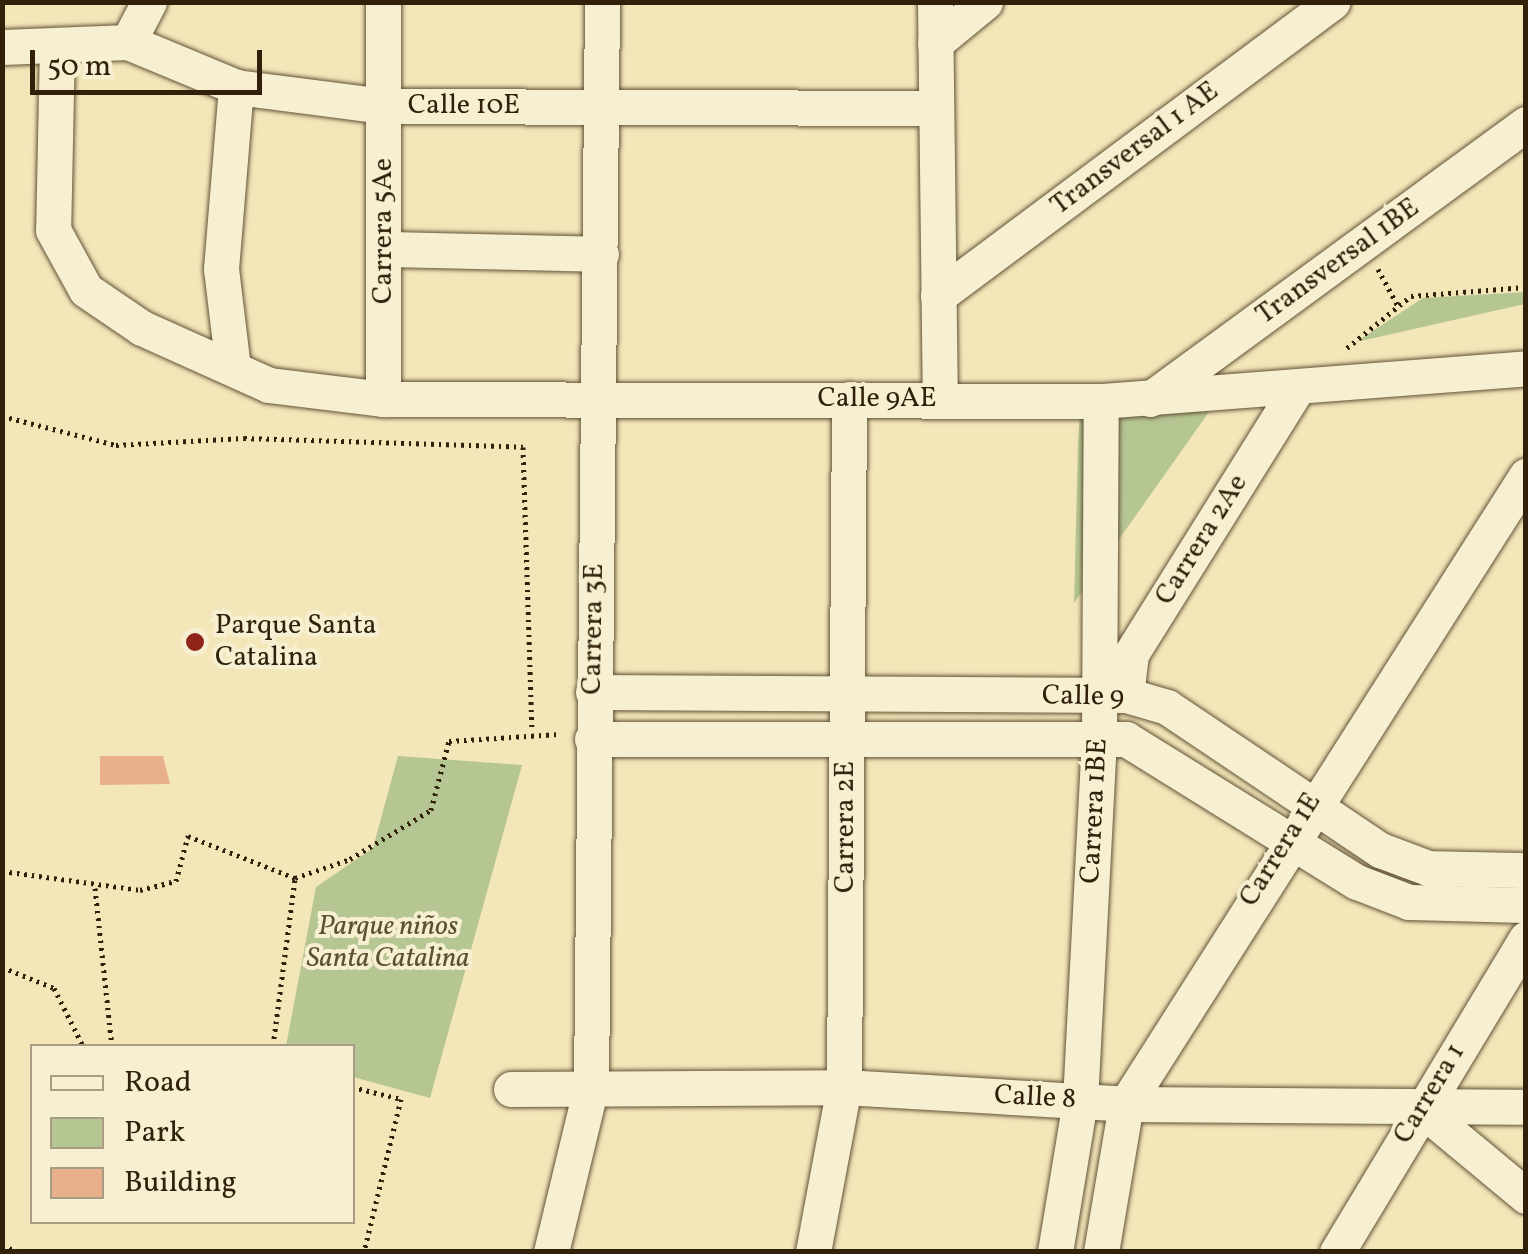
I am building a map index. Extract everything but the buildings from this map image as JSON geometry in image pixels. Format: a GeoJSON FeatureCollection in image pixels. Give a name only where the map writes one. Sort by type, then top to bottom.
{"type":"FeatureCollection","features":[{"type":"Feature","properties":{"kind":"street"},"geometry":{"type":"LineString","coordinates":[[128,42],[149,2]]}},
{"type":"Feature","properties":{"kind":"street","name":"Carrera 5Ae"},"geometry":{"type":"LineString","coordinates":[[383,2],[383,399]]}},
{"type":"Feature","properties":{"kind":"street","name":"Carrera 3E"},"geometry":{"type":"LineString","coordinates":[[551,1252],[591,1087],[602,2]]}},
{"type":"Feature","properties":{"kind":"street"},"geometry":{"type":"LineString","coordinates":[[935,2],[940,398]]}},
{"type":"Feature","properties":{"kind":"street"},"geometry":{"type":"LineString","coordinates":[[935,43],[985,2]]}},
{"type":"Feature","properties":{"kind":"street","name":"Transversal 1 AE"},"geometry":{"type":"LineString","coordinates":[[938,296],[1332,2]]}},
{"type":"Feature","properties":{"kind":"street","name":"Calle 10E"},"geometry":{"type":"LineString","coordinates":[[2,47],[128,42],[236,87],[384,106],[935,108]]}},
{"type":"Feature","properties":{"kind":"street","name":"Calle 9AE"},"geometry":{"type":"LineString","coordinates":[[57,45],[54,230],[86,290],[142,328],[233,368],[330,398],[599,403],[940,398],[1101,402],[1295,392],[1526,368]]}},
{"type":"Feature","properties":{"kind":"street"},"geometry":{"type":"LineString","coordinates":[[233,368],[221,269],[236,87]]}},
{"type":"Feature","properties":{"kind":"street","name":"Transversal 1BE"},"geometry":{"type":"LineString","coordinates":[[1150,398],[1526,124]]}},
{"type":"Feature","properties":{"kind":"street"},"geometry":{"type":"LineString","coordinates":[[384,250],[600,254]]}},
{"type":"Feature","properties":{"kind":"street","name":"Carrera 2Ae"},"geometry":{"type":"LineString","coordinates":[[1112,695],[1132,654],[1295,392]]}},
{"type":"Feature","properties":{"kind":"street","name":"Carrera 2E"},"geometry":{"type":"LineString","coordinates":[[813,1252],[844,1087],[849,399]]}},
{"type":"Feature","properties":{"kind":"street","name":"Carrera 1BE"},"geometry":{"type":"LineString","coordinates":[[1080,1101],[1099,739],[1112,695],[1101,402]]}},
{"type":"Feature","properties":{"kind":"street","name":"Carrera 1E"},"geometry":{"type":"LineString","coordinates":[[1101,1252],[1126,1104],[1288,838],[1526,476]]}},
{"type":"Feature","properties":{"kind":"street","name":"Calle 9"},"geometry":{"type":"LineString","coordinates":[[593,692],[848,697],[1112,695],[1166,707],[1380,850],[1428,868],[1526,870]]}},
{"type":"Feature","properties":{"kind":"street","name":"Calle 9"},"geometry":{"type":"LineString","coordinates":[[592,739],[1126,738],[1162,756],[1288,838],[1409,902],[1526,904]]}},
{"type":"Feature","properties":{"kind":"street","name":"Carrera 1"},"geometry":{"type":"LineString","coordinates":[[1337,1252],[1420,1108],[1526,938]]}},
{"type":"Feature","properties":{"kind":"street","name":"Calle 8"},"geometry":{"type":"LineString","coordinates":[[511,1089],[844,1087],[1126,1104],[1358,1100],[1420,1108],[1526,1107]]}},
{"type":"Feature","properties":{"kind":"street"},"geometry":{"type":"LineString","coordinates":[[1055,1252],[1080,1101]]}},
{"type":"Feature","properties":{"kind":"street"},"geometry":{"type":"LineString","coordinates":[[1420,1108],[1526,1196]]}},
{"type":"Feature","properties":{"kind":"path"},"geometry":{"type":"LineString","coordinates":[[1364,244],[1398,306]]}},
{"type":"Feature","properties":{"kind":"path"},"geometry":{"type":"LineString","coordinates":[[1339,355],[1411,296],[1526,287]]}},
{"type":"Feature","properties":{"kind":"path"},"geometry":{"type":"LineString","coordinates":[[2,416],[116,445],[244,438],[522,447],[532,729]]}},
{"type":"Feature","properties":{"kind":"path"},"geometry":{"type":"LineString","coordinates":[[2,871],[95,888],[176,880],[188,836],[296,878],[350,859],[430,810],[449,742],[532,729],[592,739]]}},
{"type":"Feature","properties":{"kind":"path"},"geometry":{"type":"LineString","coordinates":[[273,1044],[296,878]]}},
{"type":"Feature","properties":{"kind":"path"},"geometry":{"type":"LineString","coordinates":[[95,888],[112,1044]]}},
{"type":"Feature","properties":{"kind":"path"},"geometry":{"type":"LineString","coordinates":[[2,966],[54,988],[82,1044]]}},
{"type":"Feature","properties":{"kind":"path"},"geometry":{"type":"LineString","coordinates":[[355,1088],[401,1100],[364,1252]]}},
{"type":"Feature","properties":{"kind":"path"},"geometry":{"type":"LineString","coordinates":[[2,1246],[20,1252]]}},
{"type":"Feature","properties":{"kind":"green space"},"geometry":{"type":"Polygon","coordinates":[[[1525,292],[1525,304],[1356,342],[1423,298],[1525,292]]]}},
{"type":"Feature","properties":{"kind":"green space"},"geometry":{"type":"Polygon","coordinates":[[[1081,397],[1216,402],[1074,603],[1078,446],[1081,397]]]}},
{"type":"Feature","properties":{"kind":"green space","name":"Parque niños Santa Catalina"},"geometry":{"type":"Polygon","coordinates":[[[398,756],[522,765],[430,1098],[355,1078],[355,1044],[286,1044],[316,887],[373,848],[398,756]]]}},
{"type":"Feature","properties":{"kind":"place","name":"Parque Santa Catalina"},"geometry":{"type":"Point","coordinates":[195,642]}}]}
